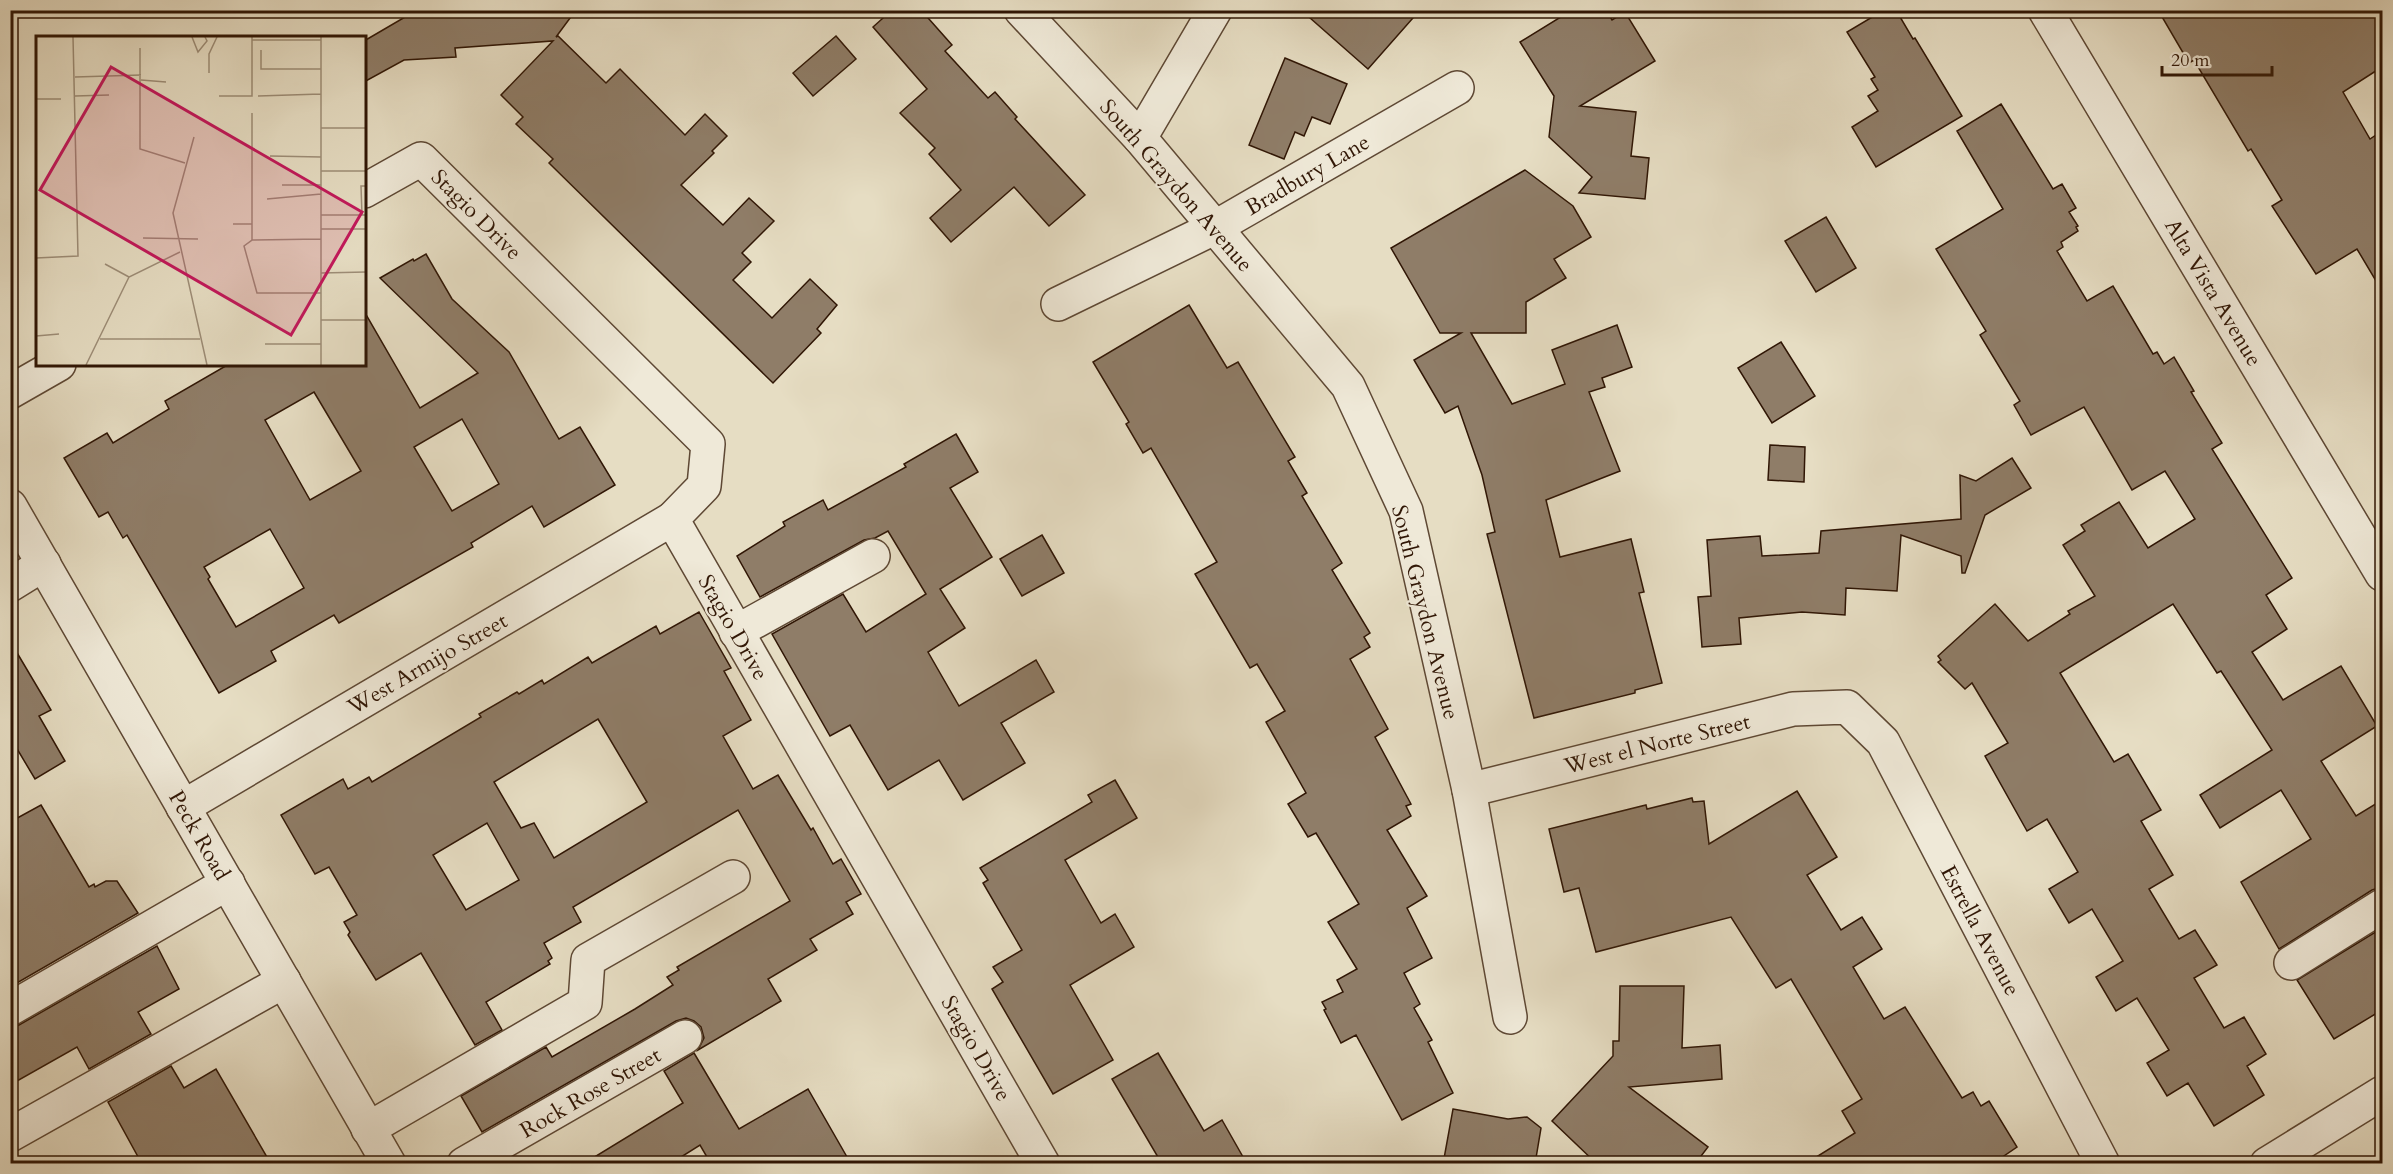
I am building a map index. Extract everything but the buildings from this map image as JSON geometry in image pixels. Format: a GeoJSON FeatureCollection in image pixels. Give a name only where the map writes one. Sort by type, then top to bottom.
{"type":"FeatureCollection","features":[{"type":"Feature","properties":{"kind":"street","name":"South Graydon Avenue"},"geometry":{"type":"LineString","coordinates":[[1021,10],[1140,138],[1348,386],[1406,511],[1469,790],[1510,1017]]}},
{"type":"Feature","properties":{"kind":"street"},"geometry":{"type":"LineString","coordinates":[[1140,138],[1215,10]]}},
{"type":"Feature","properties":{"kind":"street","name":"Alta Vista Avenue"},"geometry":{"type":"LineString","coordinates":[[2045,10],[2382,574]]}},
{"type":"Feature","properties":{"kind":"street","name":"Bradbury Lane"},"geometry":{"type":"LineString","coordinates":[[1058,304],[1214,228],[1456,88]]}},
{"type":"Feature","properties":{"kind":"street","name":"Stagio Drive"},"geometry":{"type":"LineString","coordinates":[[366,190],[421,159],[708,444],[704,486],[672,519],[1043,1164]]}},
{"type":"Feature","properties":{"kind":"street"},"geometry":{"type":"LineString","coordinates":[[10,392],[56,366]]}},
{"type":"Feature","properties":{"kind":"street","name":"Peck Road"},"geometry":{"type":"LineString","coordinates":[[10,506],[389,1164]]}},
{"type":"Feature","properties":{"kind":"street","name":"West Armijo Street"},"geometry":{"type":"LineString","coordinates":[[183,807],[672,519]]}},
{"type":"Feature","properties":{"kind":"street"},"geometry":{"type":"LineString","coordinates":[[736,632],[873,556]]}},
{"type":"Feature","properties":{"kind":"street"},"geometry":{"type":"LineString","coordinates":[[10,585],[44,564]]}},
{"type":"Feature","properties":{"kind":"street","name":"West el Norte Street"},"geometry":{"type":"LineString","coordinates":[[1469,790],[1793,709],[1847,707]]}},
{"type":"Feature","properties":{"kind":"street","name":"Estrella Avenue"},"geometry":{"type":"LineString","coordinates":[[1847,707],[1883,742],[2103,1164]]}},
{"type":"Feature","properties":{"kind":"street"},"geometry":{"type":"LineString","coordinates":[[368,1129],[585,1003],[588,960],[733,877]]}},
{"type":"Feature","properties":{"kind":"street"},"geometry":{"type":"LineString","coordinates":[[10,1009],[228,883]]}},
{"type":"Feature","properties":{"kind":"street"},"geometry":{"type":"LineString","coordinates":[[2291,963],[2382,906]]}},
{"type":"Feature","properties":{"kind":"street"},"geometry":{"type":"LineString","coordinates":[[10,1135],[284,981]]}},
{"type":"Feature","properties":{"kind":"street","name":"Rock Rose Street"},"geometry":{"type":"LineString","coordinates":[[464,1164],[685,1037]]}},
{"type":"Feature","properties":{"kind":"street"},"geometry":{"type":"LineString","coordinates":[[2267,1164],[2382,1093]]}}]}
